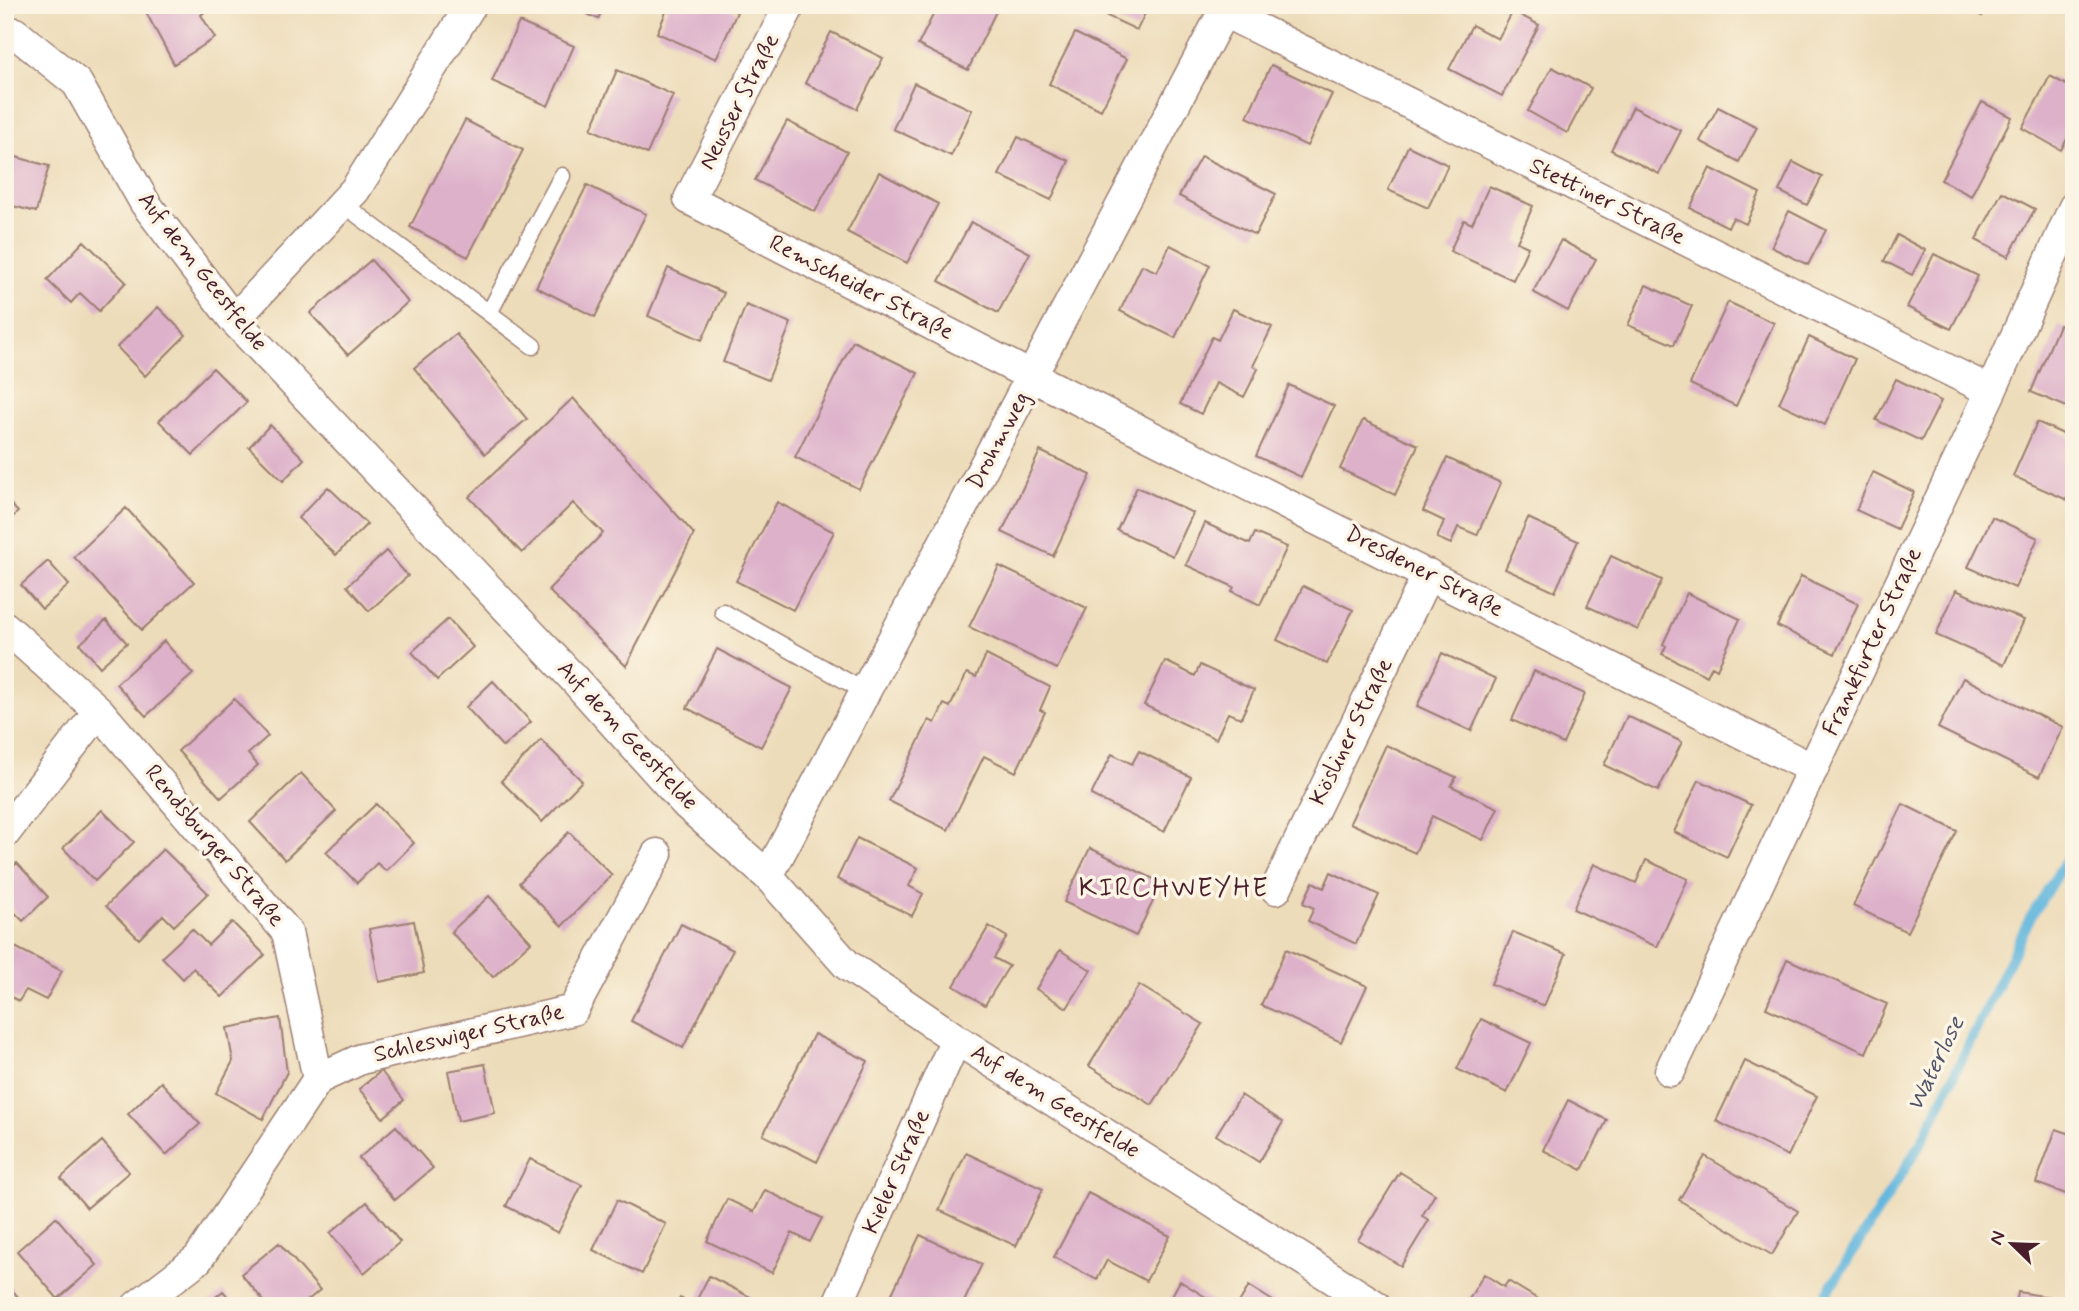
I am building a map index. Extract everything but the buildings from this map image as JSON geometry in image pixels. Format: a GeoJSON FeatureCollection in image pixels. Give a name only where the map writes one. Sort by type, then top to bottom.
{"type":"FeatureCollection","features":[{"type":"Feature","properties":{"kind":"street"},"geometry":{"type":"LineString","coordinates":[[233,320],[355,190],[471,5]]}},
{"type":"Feature","properties":{"kind":"street","name":"Neusser Straße"},"geometry":{"type":"LineString","coordinates":[[689,199],[790,5]]}},
{"type":"Feature","properties":{"kind":"street","name":"Drohmweg"},"geometry":{"type":"LineString","coordinates":[[768,876],[1226,9]]}},
{"type":"Feature","properties":{"kind":"street","name":"Stettiner Straße"},"geometry":{"type":"LineString","coordinates":[[1226,9],[1991,391]]}},
{"type":"Feature","properties":{"kind":"street","name":"Auf dem Geestfelde"},"geometry":{"type":"LineString","coordinates":[[5,31],[15,33],[77,83],[145,203],[233,320],[573,678],[686,804],[768,876],[847,965],[956,1039],[1376,1306]]}},
{"type":"Feature","properties":{"kind":"street","name":"Remscheider Straße"},"geometry":{"type":"LineString","coordinates":[[689,199],[1033,377]]}},
{"type":"Feature","properties":{"kind":"street","name":"Frankfurter Straße"},"geometry":{"type":"LineString","coordinates":[[1670,1071],[1991,391],[2073,210]]}},
{"type":"Feature","properties":{"kind":"street","name":"Dresdener Straße"},"geometry":{"type":"LineString","coordinates":[[1033,377],[1813,769]]}},
{"type":"Feature","properties":{"kind":"street","name":"Kösliner Straße"},"geometry":{"type":"LineString","coordinates":[[1276,890],[1428,574]]}},
{"type":"Feature","properties":{"kind":"street","name":"Rendsburger Straße"},"geometry":{"type":"LineString","coordinates":[[5,627],[99,711],[287,932],[318,1079]]}},
{"type":"Feature","properties":{"kind":"street"},"geometry":{"type":"LineString","coordinates":[[5,833],[99,711]]}},
{"type":"Feature","properties":{"kind":"street","name":"Schleswiger Straße"},"geometry":{"type":"LineString","coordinates":[[318,1079],[361,1059],[573,1010],[656,854]]}},
{"type":"Feature","properties":{"kind":"street","name":"Kieler Straße"},"geometry":{"type":"LineString","coordinates":[[837,1306],[956,1039]]}},
{"type":"Feature","properties":{"kind":"street"},"geometry":{"type":"LineString","coordinates":[[137,1306],[198,1259],[318,1079]]}},
{"type":"Feature","properties":{"kind":"lane"},"geometry":{"type":"LineString","coordinates":[[489,313],[562,176]]}},
{"type":"Feature","properties":{"kind":"lane"},"geometry":{"type":"LineString","coordinates":[[343,204],[533,346]]}},
{"type":"Feature","properties":{"kind":"lane"},"geometry":{"type":"LineString","coordinates":[[723,612],[866,692]]}},
{"type":"Feature","properties":{"kind":"waterway","name":"Waterlose"},"geometry":{"type":"LineString","coordinates":[[1827,1293],[1921,1143],[2029,920],[2074,847]]}},
{"type":"Feature","properties":{"kind":"district","name":"KIRCHWEYHE"},"geometry":{"type":"Point","coordinates":[1174,889]}}]}
